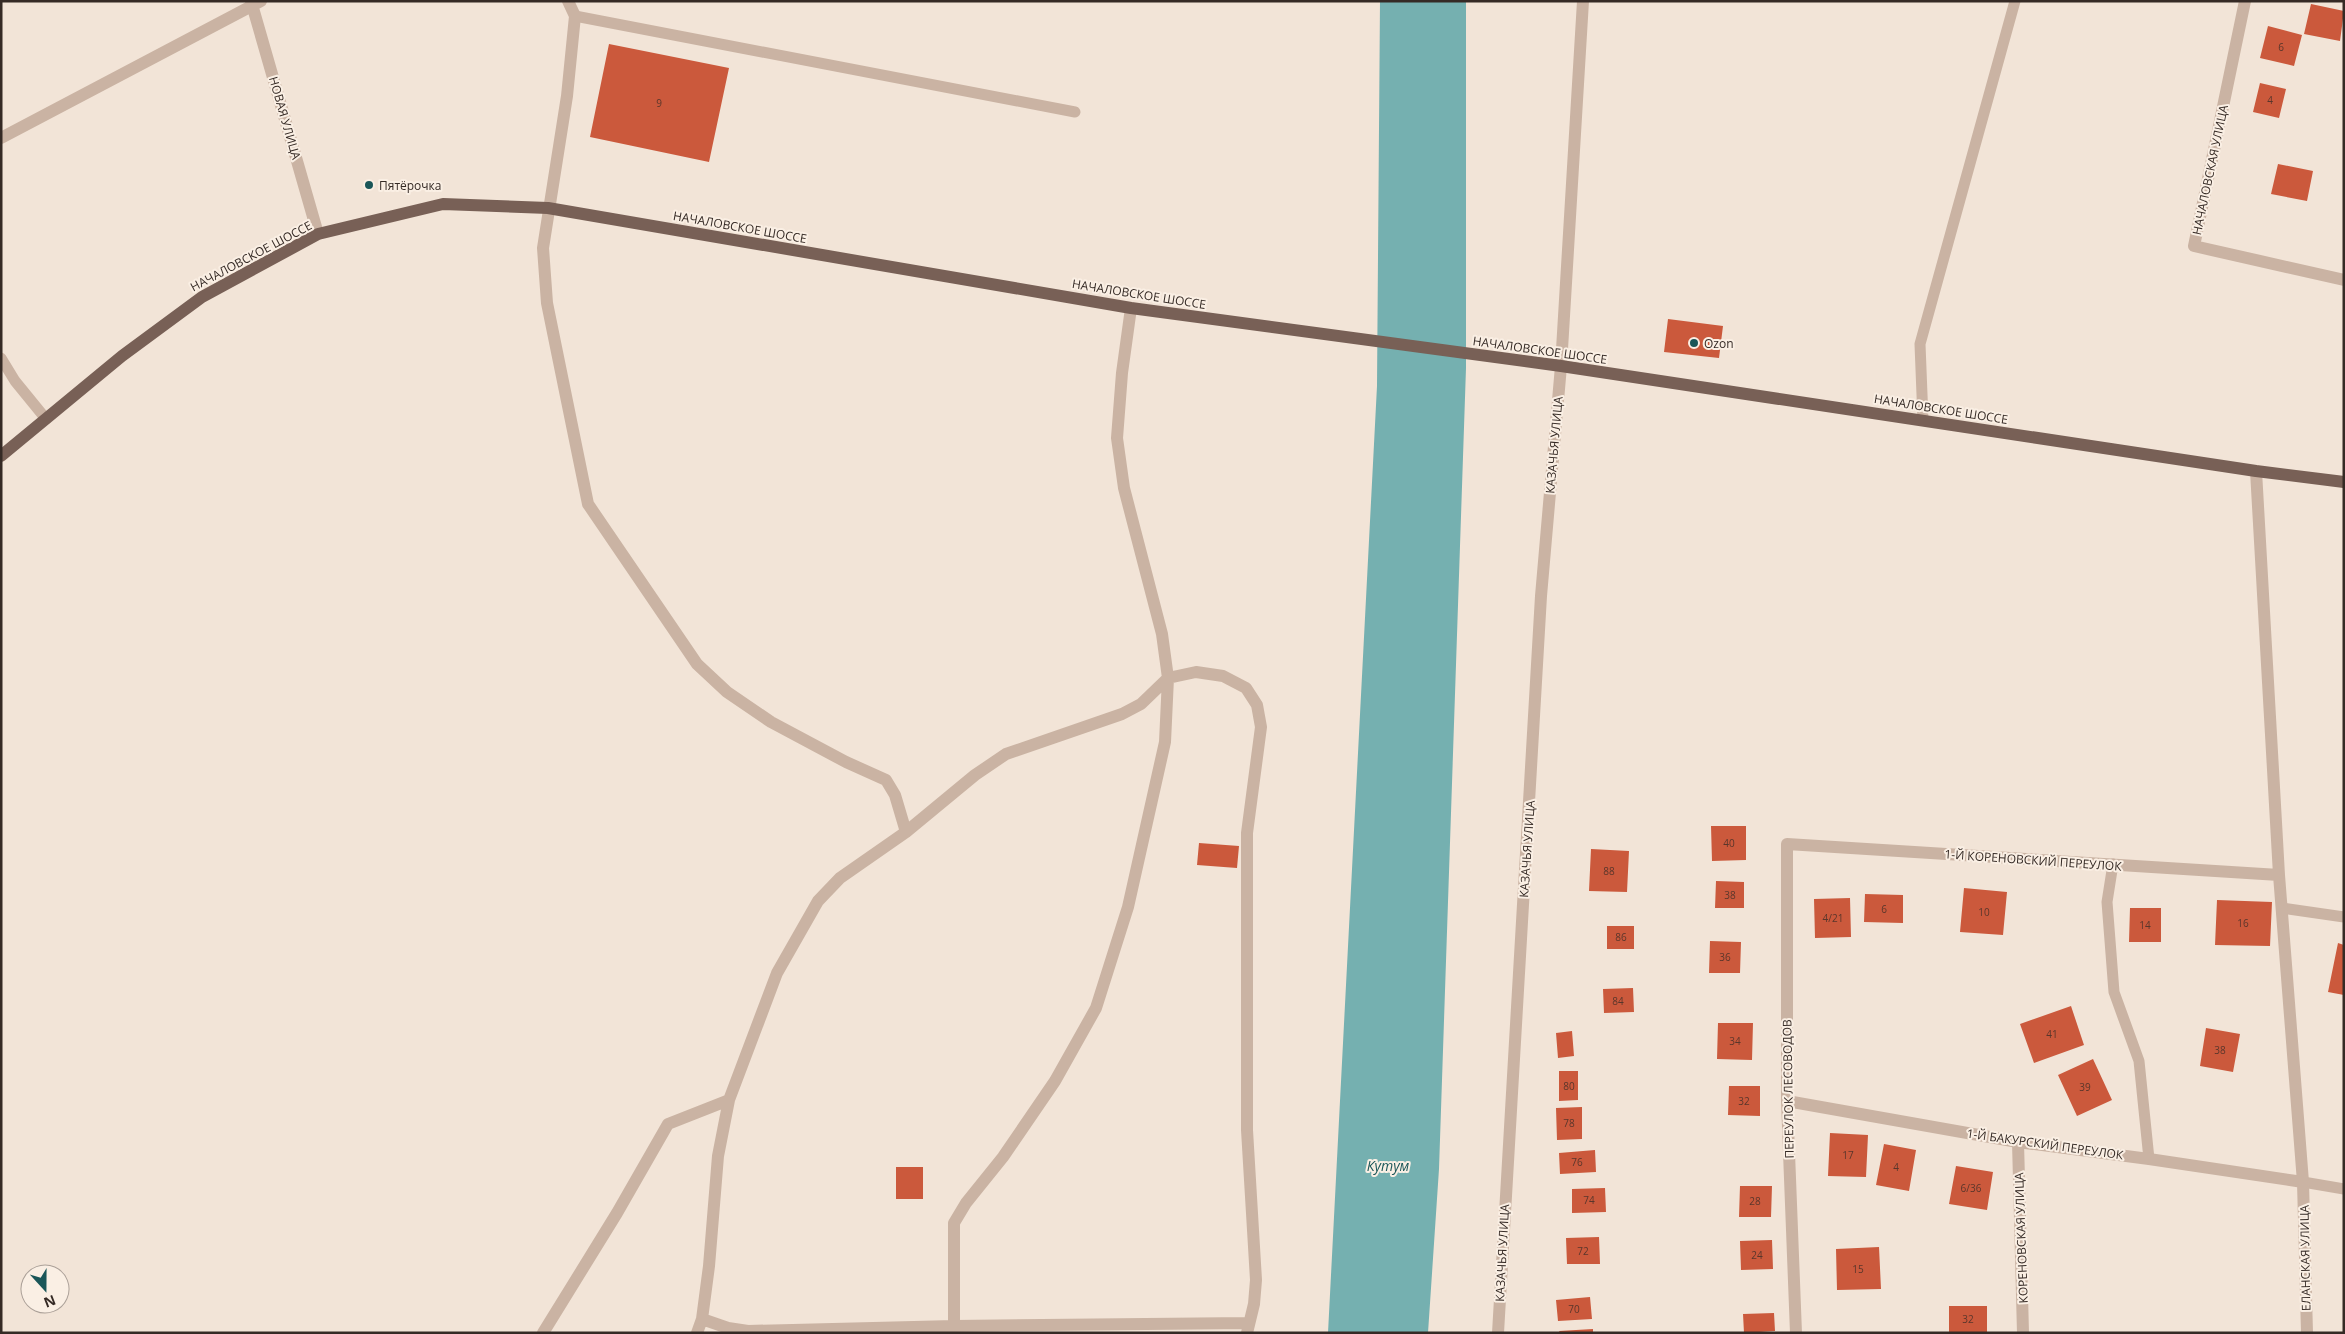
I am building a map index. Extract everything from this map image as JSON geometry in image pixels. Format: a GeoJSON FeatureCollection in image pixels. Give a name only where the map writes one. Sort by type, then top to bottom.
{"type":"FeatureCollection","features":[{"type":"Feature","properties":{"kind":"main road","name":"НАЧАЛОВСКОЕ ШОССЕ"},"geometry":{"type":"LineString","coordinates":[[1,456],[122,356],[202,297],[318,234],[443,204],[548,208],[1131,308],[1561,366],[2256,471],[2344,482]]}},
{"type":"Feature","properties":{"kind":"street"},"geometry":{"type":"LineString","coordinates":[[568,1],[575,16],[567,96],[543,248],[547,302],[588,504],[697,664],[728,692],[771,722],[846,762],[886,780],[895,796],[906,832]]}},
{"type":"Feature","properties":{"kind":"street","name":"КАЗАЧЬЯ УЛИЦА"},"geometry":{"type":"LineString","coordinates":[[1498,1333],[1541,596],[1561,366],[1583,1]]}},
{"type":"Feature","properties":{"kind":"street","name":"НАЧАЛОВСКАЯ УЛИЦА"},"geometry":{"type":"LineString","coordinates":[[2245,1],[2194,246],[2344,280]]}},
{"type":"Feature","properties":{"kind":"street"},"geometry":{"type":"LineString","coordinates":[[1,138],[255,3]]}},
{"type":"Feature","properties":{"kind":"street","name":"НОВАЯ УЛИЦА"},"geometry":{"type":"LineString","coordinates":[[255,3],[318,234]]}},
{"type":"Feature","properties":{"kind":"street"},"geometry":{"type":"LineString","coordinates":[[954,1329],[954,1222],[966,1203],[1003,1157],[1055,1081],[1096,1008],[1128,907],[1165,742],[1168,678],[1162,634],[1124,488],[1117,438],[1122,373],[1131,308]]}},
{"type":"Feature","properties":{"kind":"street","name":"ЕЛАНСКАЯ УЛИЦА"},"geometry":{"type":"LineString","coordinates":[[2256,471],[2279,875],[2303,1182],[2307,1333]]}},
{"type":"Feature","properties":{"kind":"street"},"geometry":{"type":"LineString","coordinates":[[697,1333],[702,1319],[709,1266],[718,1156],[729,1100],[777,973],[818,902],[840,878],[906,832],[975,775],[1006,754],[1122,714],[1141,704],[1168,678],[1196,672],[1223,676],[1246,688],[1257,705],[1262,727],[1247,834],[1246,1130],[1256,1280],[1254,1304],[1248,1328],[748,1332],[728,1328],[702,1319]]}},
{"type":"Feature","properties":{"kind":"street","name":"1-Й КОРЕНОВСКИЙ ПЕРЕУЛОК"},"geometry":{"type":"LineString","coordinates":[[1787,844],[2279,875]]}},
{"type":"Feature","properties":{"kind":"street","name":"ПЕРЕУЛОК ЛЕСОВОДОВ"},"geometry":{"type":"LineString","coordinates":[[1787,844],[1787,1101],[1796,1333]]}},
{"type":"Feature","properties":{"kind":"street"},"geometry":{"type":"LineString","coordinates":[[543,1333],[617,1213],[668,1124],[729,1100]]}},
{"type":"Feature","properties":{"kind":"street","name":"1-Й БАКУРСКИЙ ПЕРЕУЛОК"},"geometry":{"type":"LineString","coordinates":[[1787,1101],[2018,1142],[2303,1182]]}},
{"type":"Feature","properties":{"kind":"street","name":"КОРЕНОВСКАЯ УЛИЦА"},"geometry":{"type":"LineString","coordinates":[[2018,1142],[2024,1333]]}},
{"type":"Feature","properties":{"kind":"lane"},"geometry":{"type":"LineString","coordinates":[[1922,420],[1920,344],[2015,1]]}},
{"type":"Feature","properties":{"kind":"lane"},"geometry":{"type":"LineString","coordinates":[[575,16],[1075,112]]}},
{"type":"Feature","properties":{"kind":"lane"},"geometry":{"type":"LineString","coordinates":[[1,358],[15,380],[46,419]]}},
{"type":"Feature","properties":{"kind":"lane"},"geometry":{"type":"LineString","coordinates":[[2113,864],[2107,902],[2114,992],[2139,1061],[2149,1159]]}},
{"type":"Feature","properties":{"kind":"lane"},"geometry":{"type":"LineString","coordinates":[[2282,908],[2344,917]]}},
{"type":"Feature","properties":{"kind":"lane"},"geometry":{"type":"LineString","coordinates":[[2303,1182],[2344,1189]]}},
{"type":"Feature","properties":{"kind":"water","name":"Кутум"},"geometry":{"type":"Polygon","coordinates":[[[1380,1],[1466,1],[1466,368],[1439,1169],[1428,1333],[1328,1333],[1377,386],[1380,1]]]}},
{"type":"Feature","properties":{"kind":"building"},"geometry":{"type":"Polygon","coordinates":[[[2311,4],[2344,11],[2340,41],[2304,34],[2311,4]]]}},
{"type":"Feature","properties":{"kind":"building"},"geometry":{"type":"Polygon","coordinates":[[[2268,26],[2302,35],[2294,66],[2260,58],[2268,26]]]}},
{"type":"Feature","properties":{"kind":"building"},"geometry":{"type":"Polygon","coordinates":[[[609,44],[729,68],[709,162],[590,137],[609,44]]]}},
{"type":"Feature","properties":{"kind":"building"},"geometry":{"type":"Polygon","coordinates":[[[2260,83],[2286,89],[2279,118],[2253,112],[2260,83]]]}},
{"type":"Feature","properties":{"kind":"building"},"geometry":{"type":"Polygon","coordinates":[[[2278,164],[2313,171],[2307,201],[2271,194],[2278,164]]]}},
{"type":"Feature","properties":{"kind":"building"},"geometry":{"type":"Polygon","coordinates":[[[1668,319],[1723,326],[1719,358],[1664,352],[1668,319]]]}},
{"type":"Feature","properties":{"kind":"building"},"geometry":{"type":"Polygon","coordinates":[[[1711,826],[1746,826],[1746,860],[1712,861],[1711,826]]]}},
{"type":"Feature","properties":{"kind":"building"},"geometry":{"type":"Polygon","coordinates":[[[1199,843],[1239,846],[1237,868],[1197,865],[1199,843]]]}},
{"type":"Feature","properties":{"kind":"building"},"geometry":{"type":"Polygon","coordinates":[[[1591,849],[1629,851],[1627,892],[1589,891],[1591,849]]]}},
{"type":"Feature","properties":{"kind":"building"},"geometry":{"type":"Polygon","coordinates":[[[1716,881],[1744,882],[1744,908],[1715,908],[1716,881]]]}},
{"type":"Feature","properties":{"kind":"building"},"geometry":{"type":"Polygon","coordinates":[[[1964,888],[2007,892],[2003,935],[1960,932],[1964,888]]]}},
{"type":"Feature","properties":{"kind":"building"},"geometry":{"type":"Polygon","coordinates":[[[1865,894],[1903,895],[1903,923],[1864,922],[1865,894]]]}},
{"type":"Feature","properties":{"kind":"building"},"geometry":{"type":"Polygon","coordinates":[[[1850,898],[1851,937],[1815,938],[1814,899],[1850,898]]]}},
{"type":"Feature","properties":{"kind":"building"},"geometry":{"type":"Polygon","coordinates":[[[2217,900],[2272,902],[2270,946],[2215,945],[2217,900]]]}},
{"type":"Feature","properties":{"kind":"building"},"geometry":{"type":"Polygon","coordinates":[[[2130,908],[2161,908],[2161,942],[2129,942],[2130,908]]]}},
{"type":"Feature","properties":{"kind":"building"},"geometry":{"type":"Polygon","coordinates":[[[1607,926],[1634,926],[1634,949],[1607,949],[1607,926]]]}},
{"type":"Feature","properties":{"kind":"building"},"geometry":{"type":"Polygon","coordinates":[[[1710,941],[1741,942],[1740,973],[1709,973],[1710,941]]]}},
{"type":"Feature","properties":{"kind":"building"},"geometry":{"type":"Polygon","coordinates":[[[2338,943],[2344,945],[2344,995],[2328,992],[2338,943]]]}},
{"type":"Feature","properties":{"kind":"building"},"geometry":{"type":"Polygon","coordinates":[[[1633,988],[1634,1012],[1604,1013],[1603,989],[1633,988]]]}},
{"type":"Feature","properties":{"kind":"building"},"geometry":{"type":"Polygon","coordinates":[[[2071,1006],[2084,1045],[2034,1063],[2020,1024],[2071,1006]]]}},
{"type":"Feature","properties":{"kind":"building"},"geometry":{"type":"Polygon","coordinates":[[[1718,1023],[1753,1023],[1752,1060],[1717,1059],[1718,1023]]]}},
{"type":"Feature","properties":{"kind":"building"},"geometry":{"type":"Polygon","coordinates":[[[2206,1028],[2240,1034],[2233,1072],[2200,1066],[2206,1028]]]}},
{"type":"Feature","properties":{"kind":"building"},"geometry":{"type":"Polygon","coordinates":[[[1572,1031],[1574,1056],[1558,1058],[1556,1033],[1572,1031]]]}},
{"type":"Feature","properties":{"kind":"building"},"geometry":{"type":"Polygon","coordinates":[[[2093,1059],[2112,1100],[2077,1116],[2058,1075],[2093,1059]]]}},
{"type":"Feature","properties":{"kind":"building"},"geometry":{"type":"Polygon","coordinates":[[[1559,1071],[1578,1071],[1578,1100],[1559,1101],[1559,1071]]]}},
{"type":"Feature","properties":{"kind":"building"},"geometry":{"type":"Polygon","coordinates":[[[1729,1086],[1760,1086],[1760,1116],[1728,1115],[1729,1086]]]}},
{"type":"Feature","properties":{"kind":"building"},"geometry":{"type":"Polygon","coordinates":[[[1582,1107],[1582,1139],[1557,1140],[1556,1108],[1582,1107]]]}},
{"type":"Feature","properties":{"kind":"building"},"geometry":{"type":"Polygon","coordinates":[[[1830,1133],[1868,1135],[1866,1177],[1828,1176],[1830,1133]]]}},
{"type":"Feature","properties":{"kind":"building"},"geometry":{"type":"Polygon","coordinates":[[[1884,1144],[1916,1150],[1909,1191],[1876,1185],[1884,1144]]]}},
{"type":"Feature","properties":{"kind":"building"},"geometry":{"type":"Polygon","coordinates":[[[1595,1150],[1596,1172],[1560,1174],[1559,1153],[1595,1150]]]}},
{"type":"Feature","properties":{"kind":"building"},"geometry":{"type":"Polygon","coordinates":[[[1956,1166],[1993,1172],[1987,1210],[1949,1204],[1956,1166]]]}},
{"type":"Feature","properties":{"kind":"building"},"geometry":{"type":"Polygon","coordinates":[[[896,1167],[923,1167],[923,1199],[896,1199],[896,1167]]]}},
{"type":"Feature","properties":{"kind":"building"},"geometry":{"type":"Polygon","coordinates":[[[1740,1186],[1772,1186],[1771,1217],[1739,1217],[1740,1186]]]}},
{"type":"Feature","properties":{"kind":"building"},"geometry":{"type":"Polygon","coordinates":[[[1605,1188],[1606,1212],[1572,1213],[1572,1189],[1605,1188]]]}},
{"type":"Feature","properties":{"kind":"building"},"geometry":{"type":"Polygon","coordinates":[[[1599,1237],[1600,1264],[1567,1264],[1566,1238],[1599,1237]]]}},
{"type":"Feature","properties":{"kind":"building"},"geometry":{"type":"Polygon","coordinates":[[[1772,1240],[1773,1269],[1741,1270],[1740,1241],[1772,1240]]]}},
{"type":"Feature","properties":{"kind":"building"},"geometry":{"type":"Polygon","coordinates":[[[1879,1247],[1881,1289],[1837,1290],[1836,1249],[1879,1247]]]}},
{"type":"Feature","properties":{"kind":"building"},"geometry":{"type":"Polygon","coordinates":[[[1590,1297],[1592,1319],[1558,1321],[1556,1300],[1590,1297]]]}},
{"type":"Feature","properties":{"kind":"building"},"geometry":{"type":"Polygon","coordinates":[[[1949,1306],[1987,1306],[1987,1333],[1949,1333],[1949,1306]]]}},
{"type":"Feature","properties":{"kind":"building"},"geometry":{"type":"Polygon","coordinates":[[[1774,1313],[1775,1331],[1744,1333],[1743,1314],[1774,1313]]]}},
{"type":"Feature","properties":{"kind":"building"},"geometry":{"type":"Polygon","coordinates":[[[1593,1329],[1593,1333],[1560,1333],[1559,1331],[1593,1329]]]}},
{"type":"Feature","properties":{"kind":"place","name":"Пятёрочка"},"geometry":{"type":"Point","coordinates":[369,185]}},
{"type":"Feature","properties":{"kind":"place","name":"Ozon"},"geometry":{"type":"Point","coordinates":[1694,343]}}]}
